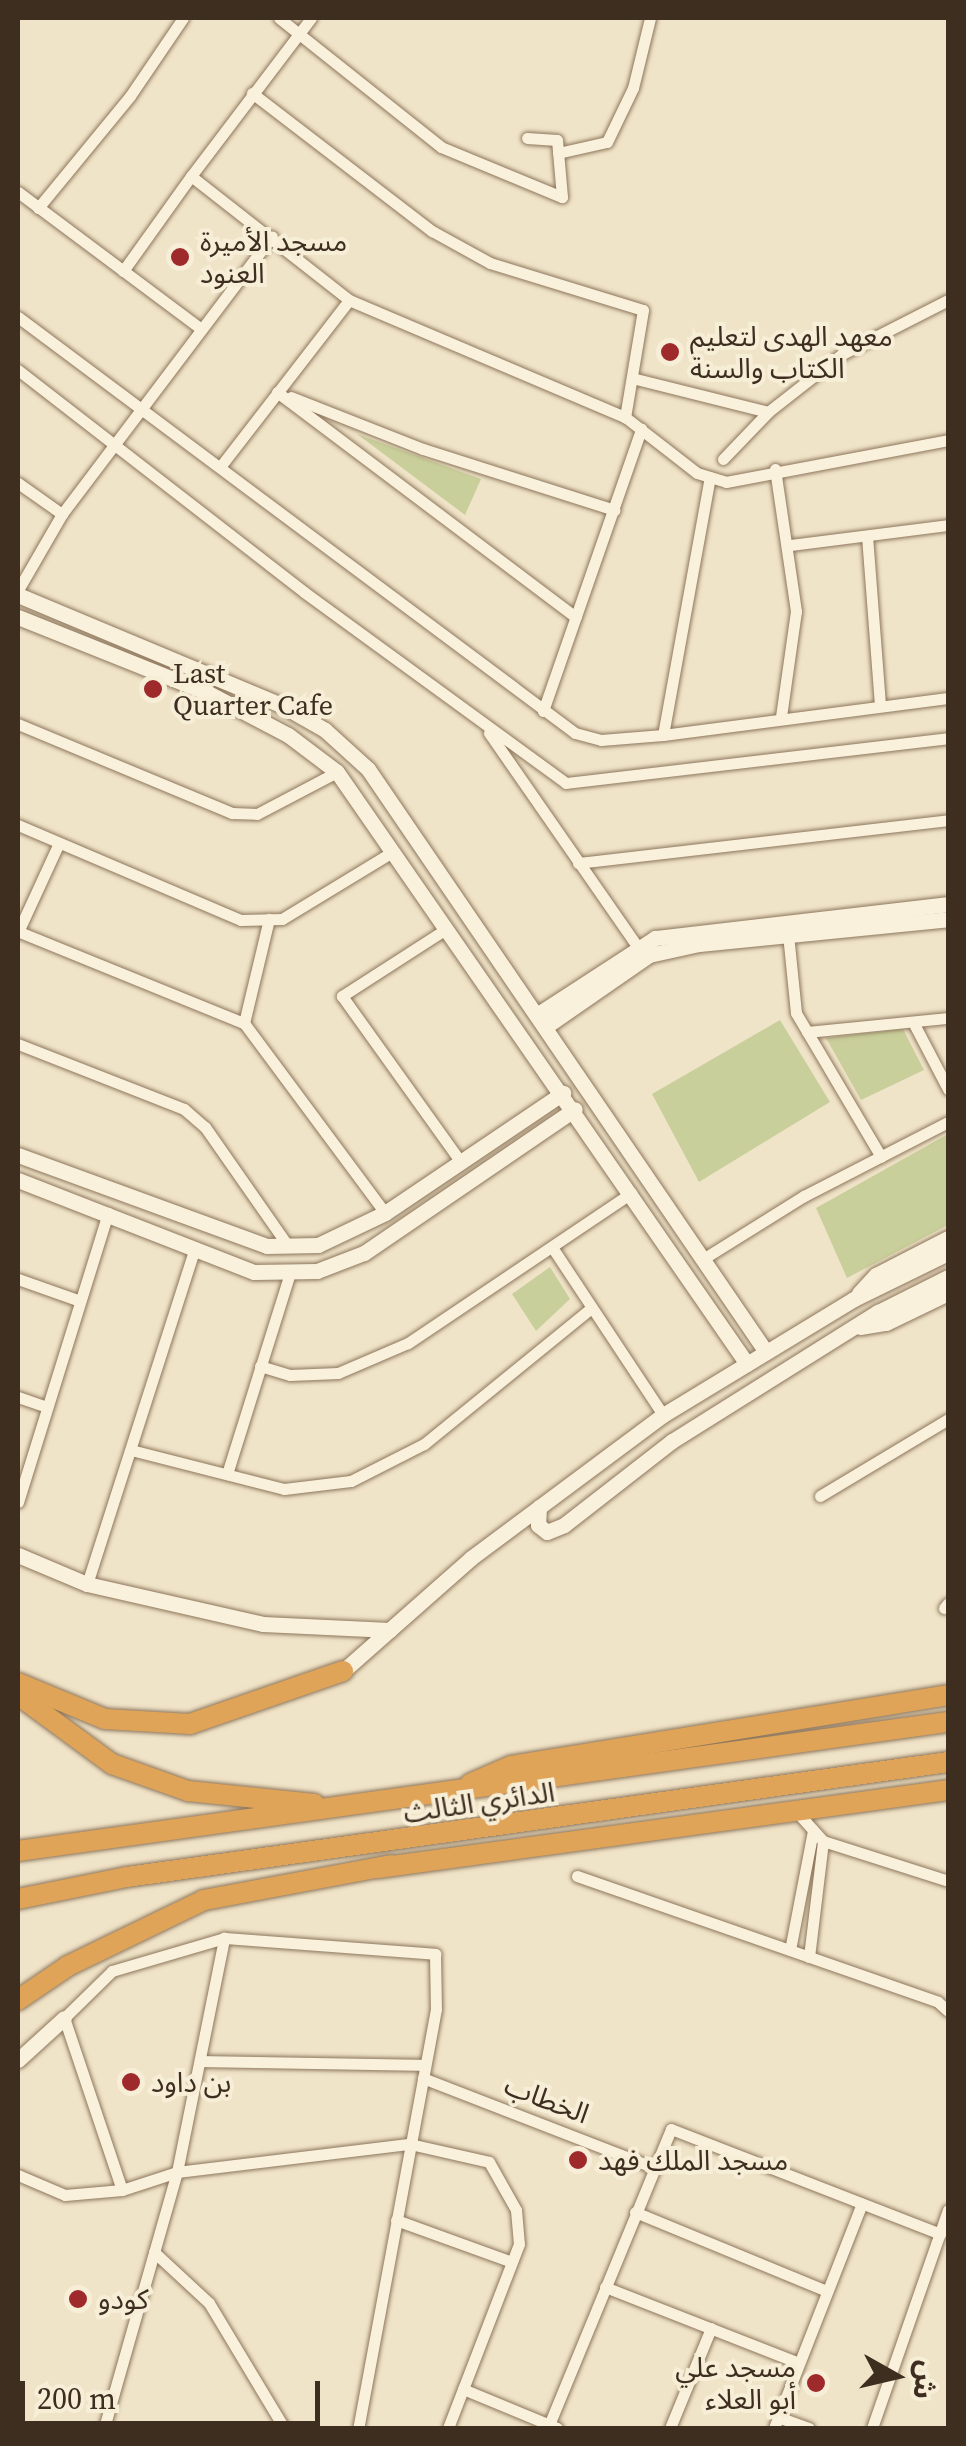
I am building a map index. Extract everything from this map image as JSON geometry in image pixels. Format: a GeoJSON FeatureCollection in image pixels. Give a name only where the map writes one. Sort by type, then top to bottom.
{"type":"FeatureCollection","features":[{"type":"Feature","properties":{"kind":"highway"},"geometry":{"type":"LineString","coordinates":[[18,1683],[105,1720],[190,1724],[343,1671]]}},
{"type":"Feature","properties":{"kind":"highway"},"geometry":{"type":"LineString","coordinates":[[18,1696],[112,1764],[188,1791],[244,1802],[361,1807]]}},
{"type":"Feature","properties":{"kind":"highway"},"geometry":{"type":"LineString","coordinates":[[444,1795],[511,1766],[948,1696]]}},
{"type":"Feature","properties":{"kind":"highway"},"geometry":{"type":"LineString","coordinates":[[856,1709],[948,1721]]}},
{"type":"Feature","properties":{"kind":"highway","name":"الدائري الثالث"},"geometry":{"type":"LineString","coordinates":[[18,1851],[361,1807],[948,1721]]}},
{"type":"Feature","properties":{"kind":"highway","name":"الدائري الثالث"},"geometry":{"type":"LineString","coordinates":[[18,1899],[127,1876],[948,1762]]}},
{"type":"Feature","properties":{"kind":"highway"},"geometry":{"type":"LineString","coordinates":[[18,2000],[68,1966],[204,1900],[378,1868],[948,1790]]}},
{"type":"Feature","properties":{"kind":"highway"},"geometry":{"type":"LineString","coordinates":[[378,1868],[488,1842],[536,1822]]}},
{"type":"Feature","properties":{"kind":"street"},"geometry":{"type":"LineString","coordinates":[[38,208],[130,96],[183,18]]}},
{"type":"Feature","properties":{"kind":"street"},"geometry":{"type":"LineString","coordinates":[[279,18],[440,147],[501,176],[562,197],[557,140],[527,138]]}},
{"type":"Feature","properties":{"kind":"street"},"geometry":{"type":"LineString","coordinates":[[123,271],[252,92],[312,18]]}},
{"type":"Feature","properties":{"kind":"street"},"geometry":{"type":"LineString","coordinates":[[558,153],[607,142],[633,88],[650,18]]}},
{"type":"Feature","properties":{"kind":"street"},"geometry":{"type":"LineString","coordinates":[[252,92],[447,239],[490,263],[643,310],[625,417]]}},
{"type":"Feature","properties":{"kind":"street"},"geometry":{"type":"LineString","coordinates":[[191,176],[349,300],[391,323],[625,417],[710,477],[726,482],[775,468],[948,440]]}},
{"type":"Feature","properties":{"kind":"street"},"geometry":{"type":"LineString","coordinates":[[18,192],[202,329]]}},
{"type":"Feature","properties":{"kind":"street"},"geometry":{"type":"LineString","coordinates":[[272,236],[62,514],[18,592],[325,730],[368,768],[766,1352]]}},
{"type":"Feature","properties":{"kind":"street"},"geometry":{"type":"LineString","coordinates":[[220,467],[349,300]]}},
{"type":"Feature","properties":{"kind":"street"},"geometry":{"type":"LineString","coordinates":[[723,459],[768,412],[842,354],[948,300]]}},
{"type":"Feature","properties":{"kind":"street"},"geometry":{"type":"LineString","coordinates":[[18,317],[543,711],[601,740],[948,698]]}},
{"type":"Feature","properties":{"kind":"street"},"geometry":{"type":"LineString","coordinates":[[18,370],[484,727],[566,783],[583,786],[948,738]]}},
{"type":"Feature","properties":{"kind":"street"},"geometry":{"type":"LineString","coordinates":[[632,378],[768,412]]}},
{"type":"Feature","properties":{"kind":"street"},"geometry":{"type":"LineString","coordinates":[[277,392],[423,449],[614,510]]}},
{"type":"Feature","properties":{"kind":"street"},"geometry":{"type":"LineString","coordinates":[[277,392],[576,617]]}},
{"type":"Feature","properties":{"kind":"street"},"geometry":{"type":"LineString","coordinates":[[543,711],[641,429]]}},
{"type":"Feature","properties":{"kind":"street"},"geometry":{"type":"LineString","coordinates":[[775,468],[790,545],[796,611],[781,716]]}},
{"type":"Feature","properties":{"kind":"street"},"geometry":{"type":"LineString","coordinates":[[663,735],[710,477]]}},
{"type":"Feature","properties":{"kind":"street"},"geometry":{"type":"LineString","coordinates":[[18,483],[62,514]]}},
{"type":"Feature","properties":{"kind":"street"},"geometry":{"type":"LineString","coordinates":[[790,545],[948,526]]}},
{"type":"Feature","properties":{"kind":"street"},"geometry":{"type":"LineString","coordinates":[[867,536],[880,704]]}},
{"type":"Feature","properties":{"kind":"street"},"geometry":{"type":"LineString","coordinates":[[18,617],[208,693],[288,736],[337,772],[563,1093],[747,1364]]}},
{"type":"Feature","properties":{"kind":"street"},"geometry":{"type":"LineString","coordinates":[[18,724],[232,813],[257,814],[337,772]]}},
{"type":"Feature","properties":{"kind":"street"},"geometry":{"type":"LineString","coordinates":[[484,727],[638,947]]}},
{"type":"Feature","properties":{"kind":"street"},"geometry":{"type":"LineString","coordinates":[[578,863],[948,820]]}},
{"type":"Feature","properties":{"kind":"street"},"geometry":{"type":"LineString","coordinates":[[18,825],[241,920],[282,919],[392,852]]}},
{"type":"Feature","properties":{"kind":"street"},"geometry":{"type":"LineString","coordinates":[[59,843],[20,932],[244,1023],[385,1213]]}},
{"type":"Feature","properties":{"kind":"street"},"geometry":{"type":"LineString","coordinates":[[541,1021],[638,947],[694,929],[948,904]]}},
{"type":"Feature","properties":{"kind":"street"},"geometry":{"type":"LineString","coordinates":[[244,1023],[268,919]]}},
{"type":"Feature","properties":{"kind":"street"},"geometry":{"type":"LineString","coordinates":[[541,1021],[649,956],[788,934],[948,919]]}},
{"type":"Feature","properties":{"kind":"street"},"geometry":{"type":"LineString","coordinates":[[446,929],[342,996],[461,1162]]}},
{"type":"Feature","properties":{"kind":"street"},"geometry":{"type":"LineString","coordinates":[[788,934],[796,1013],[881,1157]]}},
{"type":"Feature","properties":{"kind":"street"},"geometry":{"type":"LineString","coordinates":[[807,1032],[948,1018]]}},
{"type":"Feature","properties":{"kind":"street"},"geometry":{"type":"LineString","coordinates":[[913,1022],[948,1089]]}},
{"type":"Feature","properties":{"kind":"street"},"geometry":{"type":"LineString","coordinates":[[18,1044],[184,1110],[206,1127],[288,1246]]}},
{"type":"Feature","properties":{"kind":"street"},"geometry":{"type":"LineString","coordinates":[[18,1155],[267,1246],[318,1245],[385,1213],[563,1093]]}},
{"type":"Feature","properties":{"kind":"street"},"geometry":{"type":"LineString","coordinates":[[18,1180],[254,1272],[290,1274],[364,1253],[574,1109]]}},
{"type":"Feature","properties":{"kind":"street"},"geometry":{"type":"LineString","coordinates":[[703,1259],[948,1122]]}},
{"type":"Feature","properties":{"kind":"street"},"geometry":{"type":"LineString","coordinates":[[260,1366],[290,1375],[338,1372],[408,1342],[631,1193]]}},
{"type":"Feature","properties":{"kind":"street"},"geometry":{"type":"LineString","coordinates":[[18,1502],[108,1212]]}},
{"type":"Feature","properties":{"kind":"street"},"geometry":{"type":"LineString","coordinates":[[854,1299],[876,1275],[948,1238]]}},
{"type":"Feature","properties":{"kind":"street"},"geometry":{"type":"LineString","coordinates":[[552,1247],[663,1415]]}},
{"type":"Feature","properties":{"kind":"street"},"geometry":{"type":"LineString","coordinates":[[87,1584],[194,1251]]}},
{"type":"Feature","properties":{"kind":"street"},"geometry":{"type":"LineString","coordinates":[[343,1671],[540,1507],[663,1415],[854,1299],[948,1254]]}},
{"type":"Feature","properties":{"kind":"street"},"geometry":{"type":"LineString","coordinates":[[227,1474],[290,1274]]}},
{"type":"Feature","properties":{"kind":"street"},"geometry":{"type":"LineString","coordinates":[[540,1507],[538,1524],[547,1532],[564,1525],[672,1442],[851,1329],[948,1277]]}},
{"type":"Feature","properties":{"kind":"street"},"geometry":{"type":"LineString","coordinates":[[18,1279],[80,1301]]}},
{"type":"Feature","properties":{"kind":"street"},"geometry":{"type":"LineString","coordinates":[[851,1329],[886,1323],[948,1293]]}},
{"type":"Feature","properties":{"kind":"street"},"geometry":{"type":"LineString","coordinates":[[131,1450],[227,1474],[318,1490],[386,1466],[424,1444],[590,1309]]}},
{"type":"Feature","properties":{"kind":"street"},"geometry":{"type":"LineString","coordinates":[[18,1396],[47,1408]]}},
{"type":"Feature","properties":{"kind":"street"},"geometry":{"type":"LineString","coordinates":[[820,1496],[948,1419]]}},
{"type":"Feature","properties":{"kind":"street"},"geometry":{"type":"LineString","coordinates":[[18,1555],[87,1584],[263,1624],[390,1630]]}},
{"type":"Feature","properties":{"kind":"street"},"geometry":{"type":"LineString","coordinates":[[796,1811],[824,1841],[948,1881]]}},
{"type":"Feature","properties":{"kind":"street"},"geometry":{"type":"LineString","coordinates":[[790,1950],[814,1830]]}},
{"type":"Feature","properties":{"kind":"street"},"geometry":{"type":"LineString","coordinates":[[809,1957],[824,1841]]}},
{"type":"Feature","properties":{"kind":"street"},"geometry":{"type":"LineString","coordinates":[[577,1876],[790,1950],[948,2011]]}},
{"type":"Feature","properties":{"kind":"street"},"geometry":{"type":"LineString","coordinates":[[104,2428],[178,2172],[224,1938]]}},
{"type":"Feature","properties":{"kind":"street"},"geometry":{"type":"LineString","coordinates":[[18,2060],[112,1972],[224,1938],[435,1954],[436,2010],[358,2428]]}},
{"type":"Feature","properties":{"kind":"street"},"geometry":{"type":"LineString","coordinates":[[64,2018],[122,2190]]}},
{"type":"Feature","properties":{"kind":"street"},"geometry":{"type":"LineString","coordinates":[[202,2062],[424,2072]]}},
{"type":"Feature","properties":{"kind":"street","name":"الخطاب"},"geometry":{"type":"LineString","coordinates":[[424,2072],[653,2167]]}},
{"type":"Feature","properties":{"kind":"street"},"geometry":{"type":"LineString","coordinates":[[463,2389],[553,2427],[605,2287],[671,2129],[940,2234]]}},
{"type":"Feature","properties":{"kind":"street"},"geometry":{"type":"LineString","coordinates":[[18,2175],[65,2195],[122,2190],[178,2172],[410,2144],[489,2162],[516,2210],[519,2244],[448,2428]]}},
{"type":"Feature","properties":{"kind":"street"},"geometry":{"type":"LineString","coordinates":[[809,2428],[776,2423],[862,2204]]}},
{"type":"Feature","properties":{"kind":"street"},"geometry":{"type":"LineString","coordinates":[[872,2428],[948,2210]]}},
{"type":"Feature","properties":{"kind":"street"},"geometry":{"type":"LineString","coordinates":[[635,2212],[827,2291]]}},
{"type":"Feature","properties":{"kind":"street"},"geometry":{"type":"LineString","coordinates":[[396,2220],[512,2262]]}},
{"type":"Feature","properties":{"kind":"street"},"geometry":{"type":"LineString","coordinates":[[154,2252],[209,2304],[284,2428]]}},
{"type":"Feature","properties":{"kind":"street"},"geometry":{"type":"LineString","coordinates":[[605,2287],[799,2362]]}},
{"type":"Feature","properties":{"kind":"street"},"geometry":{"type":"LineString","coordinates":[[670,2428],[711,2328]]}},
{"type":"Feature","properties":{"kind":"green space"},"geometry":{"type":"Polygon","coordinates":[[[357,434],[481,479],[465,515],[357,434]]]}},
{"type":"Feature","properties":{"kind":"green space"},"geometry":{"type":"Polygon","coordinates":[[[780,1020],[830,1102],[699,1182],[652,1094],[780,1020]]]}},
{"type":"Feature","properties":{"kind":"green space"},"geometry":{"type":"Polygon","coordinates":[[[903,1029],[924,1070],[861,1100],[826,1038],[903,1029]]]}},
{"type":"Feature","properties":{"kind":"green space"},"geometry":{"type":"Polygon","coordinates":[[[948,1134],[948,1225],[847,1278],[816,1208],[948,1134]]]}},
{"type":"Feature","properties":{"kind":"green space"},"geometry":{"type":"Polygon","coordinates":[[[550,1267],[570,1299],[536,1331],[512,1294],[550,1267]]]}},
{"type":"Feature","properties":{"kind":"place","name":"مسجد الأميرة العنود"},"geometry":{"type":"Point","coordinates":[180,257]}},
{"type":"Feature","properties":{"kind":"place","name":"معهد الهدى لتعليم الكتاب والسنة"},"geometry":{"type":"Point","coordinates":[670,352]}},
{"type":"Feature","properties":{"kind":"place","name":"Last Quarter Cafe"},"geometry":{"type":"Point","coordinates":[153,689]}},
{"type":"Feature","properties":{"kind":"place","name":"بن داود"},"geometry":{"type":"Point","coordinates":[131,2082]}},
{"type":"Feature","properties":{"kind":"place","name":"مسجد الملك فهد"},"geometry":{"type":"Point","coordinates":[578,2160]}},
{"type":"Feature","properties":{"kind":"place","name":"كودو"},"geometry":{"type":"Point","coordinates":[78,2299]}},
{"type":"Feature","properties":{"kind":"place","name":"مسجد علي أبو العلاء"},"geometry":{"type":"Point","coordinates":[816,2383]}}]}
